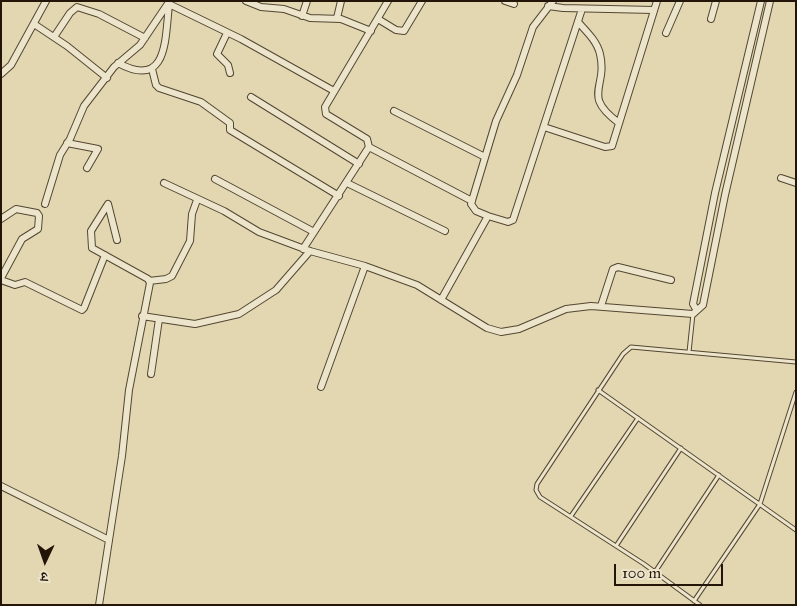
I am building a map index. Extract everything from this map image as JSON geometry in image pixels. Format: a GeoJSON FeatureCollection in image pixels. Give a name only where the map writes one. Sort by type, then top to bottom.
{"type":"FeatureCollection","features":[{"type":"Feature","properties":{"kind":"street"},"geometry":{"type":"LineString","coordinates":[[1,74],[11,65],[46,1]]}},
{"type":"Feature","properties":{"kind":"street"},"geometry":{"type":"LineString","coordinates":[[246,1],[262,7],[272,4],[315,19],[336,18],[371,31]]}},
{"type":"Feature","properties":{"kind":"street"},"geometry":{"type":"LineString","coordinates":[[302,16],[307,1]]}},
{"type":"Feature","properties":{"kind":"street"},"geometry":{"type":"LineString","coordinates":[[336,18],[341,1]]}},
{"type":"Feature","properties":{"kind":"street"},"geometry":{"type":"LineString","coordinates":[[142,316],[195,324],[239,314],[276,290],[307,250],[314,232],[369,147],[367,139],[326,114],[325,107],[388,1]]}},
{"type":"Feature","properties":{"kind":"street"},"geometry":{"type":"LineString","coordinates":[[378,19],[396,30],[404,31],[422,1]]}},
{"type":"Feature","properties":{"kind":"street"},"geometry":{"type":"LineString","coordinates":[[505,1],[514,4]]}},
{"type":"Feature","properties":{"kind":"street"},"geometry":{"type":"LineString","coordinates":[[544,127],[608,148],[613,143],[657,1]]}},
{"type":"Feature","properties":{"kind":"street"},"geometry":{"type":"LineString","coordinates":[[666,33],[680,1]]}},
{"type":"Feature","properties":{"kind":"street"},"geometry":{"type":"LineString","coordinates":[[711,19],[716,1]]}},
{"type":"Feature","properties":{"kind":"street"},"geometry":{"type":"LineString","coordinates":[[695,312],[693,304],[715,193],[761,1]]}},
{"type":"Feature","properties":{"kind":"street"},"geometry":{"type":"LineString","coordinates":[[164,183],[224,211],[259,232],[307,250],[365,266],[417,285],[487,328],[501,332],[520,329],[566,309],[601,306],[695,312],[703,304],[725,195],[770,1]]}},
{"type":"Feature","properties":{"kind":"street"},"geometry":{"type":"LineString","coordinates":[[169,2],[334,91]]}},
{"type":"Feature","properties":{"kind":"street"},"geometry":{"type":"LineString","coordinates":[[45,204],[60,155],[68,144],[84,106],[118,63],[145,38],[169,2]]}},
{"type":"Feature","properties":{"kind":"street"},"geometry":{"type":"LineString","coordinates":[[118,63],[135,71],[152,69],[160,61],[164,48],[169,2]]}},
{"type":"Feature","properties":{"kind":"street"},"geometry":{"type":"LineString","coordinates":[[582,9],[513,220],[508,222],[473,209],[472,201],[496,121],[521,64],[533,27],[550,4],[582,9],[654,10]]}},
{"type":"Feature","properties":{"kind":"street"},"geometry":{"type":"LineString","coordinates":[[54,37],[70,13],[77,7],[99,14],[145,38]]}},
{"type":"Feature","properties":{"kind":"street"},"geometry":{"type":"LineString","coordinates":[[578,22],[595,42],[601,55],[599,104],[606,114],[619,123]]}},
{"type":"Feature","properties":{"kind":"street"},"geometry":{"type":"LineString","coordinates":[[34,24],[107,78]]}},
{"type":"Feature","properties":{"kind":"street"},"geometry":{"type":"LineString","coordinates":[[227,32],[217,52],[228,65],[230,73]]}},
{"type":"Feature","properties":{"kind":"street"},"geometry":{"type":"LineString","coordinates":[[152,69],[156,85],[159,88],[206,105],[230,123],[230,130],[338,196]]}},
{"type":"Feature","properties":{"kind":"street"},"geometry":{"type":"LineString","coordinates":[[251,97],[359,164]]}},
{"type":"Feature","properties":{"kind":"street"},"geometry":{"type":"LineString","coordinates":[[394,111],[485,157]]}},
{"type":"Feature","properties":{"kind":"street"},"geometry":{"type":"LineString","coordinates":[[68,144],[98,149],[87,168]]}},
{"type":"Feature","properties":{"kind":"street"},"geometry":{"type":"LineString","coordinates":[[369,147],[472,201]]}},
{"type":"Feature","properties":{"kind":"street"},"geometry":{"type":"LineString","coordinates":[[215,178],[314,232]]}},
{"type":"Feature","properties":{"kind":"street"},"geometry":{"type":"LineString","coordinates":[[780,178],[796,183]]}},
{"type":"Feature","properties":{"kind":"street"},"geometry":{"type":"LineString","coordinates":[[346,183],[445,231]]}},
{"type":"Feature","properties":{"kind":"street"},"geometry":{"type":"LineString","coordinates":[[117,240],[108,204],[91,231],[92,248],[149,281],[166,279],[172,276],[188,246],[192,214],[197,200]]}},
{"type":"Feature","properties":{"kind":"street"},"geometry":{"type":"LineString","coordinates":[[1,219],[16,208],[37,213],[40,216],[38,229],[22,239],[1,279],[15,285],[26,282],[82,310],[105,255]]}},
{"type":"Feature","properties":{"kind":"street"},"geometry":{"type":"LineString","coordinates":[[441,300],[488,216]]}},
{"type":"Feature","properties":{"kind":"street"},"geometry":{"type":"LineString","coordinates":[[321,387],[365,266]]}},
{"type":"Feature","properties":{"kind":"street"},"geometry":{"type":"LineString","coordinates":[[601,306],[613,269],[618,267],[671,280]]}},
{"type":"Feature","properties":{"kind":"street"},"geometry":{"type":"LineString","coordinates":[[99,605],[122,456],[129,390],[149,281]]}},
{"type":"Feature","properties":{"kind":"street"},"geometry":{"type":"LineString","coordinates":[[152,374],[160,319]]}},
{"type":"Feature","properties":{"kind":"street"},"geometry":{"type":"LineString","coordinates":[[1,486],[109,540]]}},
{"type":"Feature","properties":{"kind":"lane"},"geometry":{"type":"LineString","coordinates":[[689,352],[695,312]]}},
{"type":"Feature","properties":{"kind":"lane"},"geometry":{"type":"LineString","coordinates":[[700,605],[655,572],[540,497],[536,490],[537,484],[598,390],[623,354],[631,347],[796,362]]}},
{"type":"Feature","properties":{"kind":"lane"},"geometry":{"type":"LineString","coordinates":[[598,390],[796,530]]}},
{"type":"Feature","properties":{"kind":"lane"},"geometry":{"type":"LineString","coordinates":[[694,601],[760,504],[796,392]]}},
{"type":"Feature","properties":{"kind":"lane"},"geometry":{"type":"LineString","coordinates":[[570,517],[638,418]]}},
{"type":"Feature","properties":{"kind":"lane"},"geometry":{"type":"LineString","coordinates":[[616,546],[681,448]]}},
{"type":"Feature","properties":{"kind":"lane"},"geometry":{"type":"LineString","coordinates":[[655,572],[719,475]]}}]}
